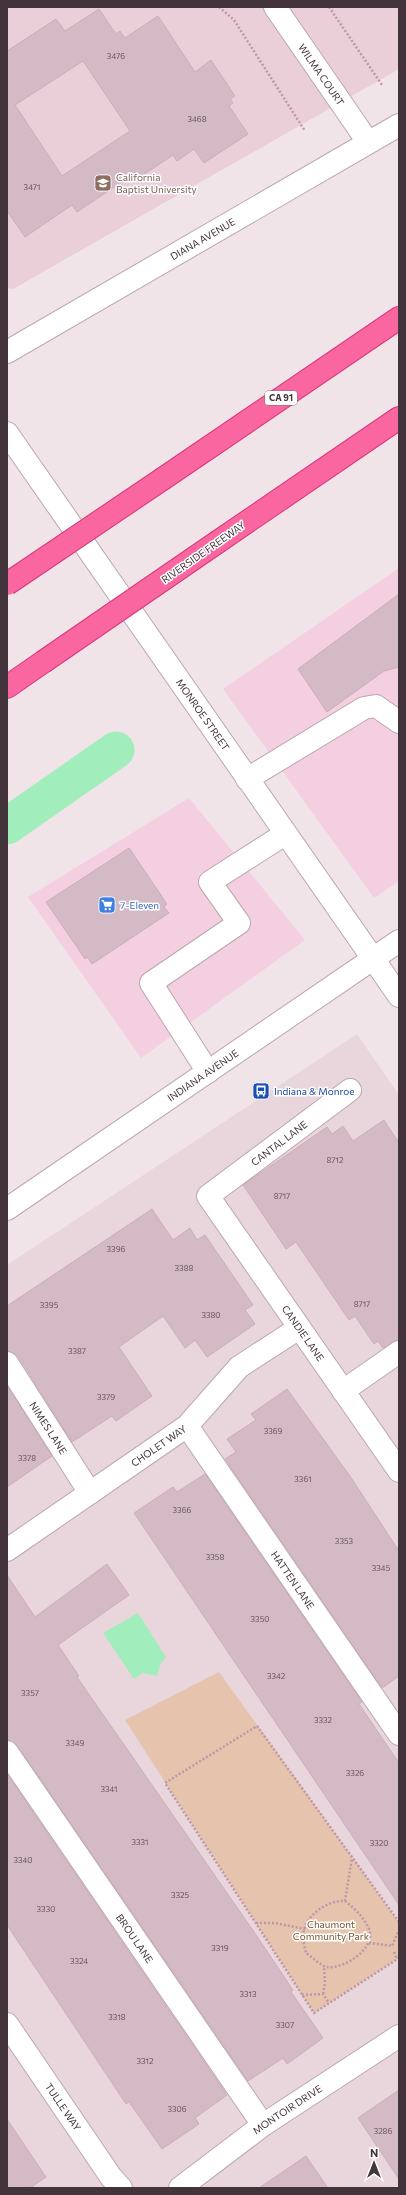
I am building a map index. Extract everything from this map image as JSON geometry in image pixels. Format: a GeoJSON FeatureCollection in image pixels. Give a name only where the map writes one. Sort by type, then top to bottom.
{"type":"FeatureCollection","features":[{"type":"Feature","properties":{"kind":"highway","name":"CA 91"},"geometry":{"type":"LineString","coordinates":[[7,584],[399,318]]}},
{"type":"Feature","properties":{"kind":"highway","name":"RIVERSIDE FREEWAY"},"geometry":{"type":"LineString","coordinates":[[7,687],[399,418]]}},
{"type":"Feature","properties":{"kind":"street","name":"WILMA COURT"},"geometry":{"type":"LineString","coordinates":[[275,7],[368,142]]}},
{"type":"Feature","properties":{"kind":"street","name":"DIANA AVENUE"},"geometry":{"type":"LineString","coordinates":[[7,352],[399,125]]}},
{"type":"Feature","properties":{"kind":"street","name":"MONROE STREET"},"geometry":{"type":"LineString","coordinates":[[7,433],[399,996]]}},
{"type":"Feature","properties":{"kind":"street"},"geometry":{"type":"LineString","coordinates":[[247,779],[364,708],[376,706],[399,722]]}},
{"type":"Feature","properties":{"kind":"street"},"geometry":{"type":"LineString","coordinates":[[208,1072],[151,983],[239,923],[210,882],[285,834]]}},
{"type":"Feature","properties":{"kind":"street","name":"INDIANA AVENUE"},"geometry":{"type":"LineString","coordinates":[[7,1209],[399,941]]}},
{"type":"Feature","properties":{"kind":"street","name":"CANTAL LANE"},"geometry":{"type":"LineString","coordinates":[[208,1196],[350,1090]]}},
{"type":"Feature","properties":{"kind":"street","name":"CANDIE LANE"},"geometry":{"type":"LineString","coordinates":[[208,1196],[399,1471]]}},
{"type":"Feature","properties":{"kind":"street","name":"CHOLET WAY"},"geometry":{"type":"LineString","coordinates":[[7,1550],[187,1426],[239,1367],[299,1328]]}},
{"type":"Feature","properties":{"kind":"street"},"geometry":{"type":"LineString","coordinates":[[343,1391],[399,1352]]}},
{"type":"Feature","properties":{"kind":"street","name":"NIMES LANE"},"geometry":{"type":"LineString","coordinates":[[7,1363],[90,1493]]}},
{"type":"Feature","properties":{"kind":"street","name":"HATTEN LANE"},"geometry":{"type":"LineString","coordinates":[[187,1426],[399,1734]]}},
{"type":"Feature","properties":{"kind":"street","name":"BROU LANE"},"geometry":{"type":"LineString","coordinates":[[7,1752],[263,2125]]}},
{"type":"Feature","properties":{"kind":"street","name":"TULLE WAY"},"geometry":{"type":"LineString","coordinates":[[7,2024],[110,2184]]}},
{"type":"Feature","properties":{"kind":"street","name":"MONTOIR DRIVE"},"geometry":{"type":"LineString","coordinates":[[180,2188],[205,2181],[263,2125],[399,2036]]}},
{"type":"Feature","properties":{"kind":"path"},"geometry":{"type":"LineString","coordinates":[[219,7],[234,20],[305,131]]}},
{"type":"Feature","properties":{"kind":"path"},"geometry":{"type":"LineString","coordinates":[[329,7],[382,86]]}},
{"type":"Feature","properties":{"kind":"path"},"geometry":{"type":"LineString","coordinates":[[394,1952],[398,1958],[314,2014],[165,1783],[258,1726],[399,1922]]}},
{"type":"Feature","properties":{"kind":"path"},"geometry":{"type":"LineString","coordinates":[[345,1901],[352,1858]]}},
{"type":"Feature","properties":{"kind":"path"},"geometry":{"type":"LineString","coordinates":[[336,1900],[345,1901],[355,1909],[370,1930],[369,1943],[353,1960],[335,1968],[324,1967],[306,1953],[303,1937],[308,1919],[318,1910],[336,1900]]}},
{"type":"Feature","properties":{"kind":"path"},"geometry":{"type":"LineString","coordinates":[[256,1923],[275,1923],[305,1929]]}},
{"type":"Feature","properties":{"kind":"path"},"geometry":{"type":"LineString","coordinates":[[369,1943],[392,1946],[398,1932]]}},
{"type":"Feature","properties":{"kind":"path"},"geometry":{"type":"LineString","coordinates":[[324,1967],[325,1983],[323,1994],[329,2003]]}},
{"type":"Feature","properties":{"kind":"path"},"geometry":{"type":"LineString","coordinates":[[302,1996],[323,1994]]}},
{"type":"Feature","properties":{"kind":"shaded area","name":"California Baptist University"},"geometry":{"type":"Polygon","coordinates":[[[7,7],[399,7],[399,69],[13,289],[7,288],[7,7]]]}},
{"type":"Feature","properties":{"kind":"shaded area"},"geometry":{"type":"Polygon","coordinates":[[[399,568],[399,881],[374,898],[223,689],[399,568]]]}},
{"type":"Feature","properties":{"kind":"shaded area"},"geometry":{"type":"Polygon","coordinates":[[[189,798],[305,940],[141,1058],[28,897],[189,798]]]}},
{"type":"Feature","properties":{"kind":"shaded area"},"geometry":{"type":"Polygon","coordinates":[[[357,1034],[399,1095],[399,2188],[7,2188],[7,1265],[357,1034]]]}},
{"type":"Feature","properties":{"kind":"shaded area"},"geometry":{"type":"Polygon","coordinates":[[[138,1613],[166,1657],[161,1663],[157,1676],[143,1673],[134,1679],[103,1633],[138,1613]]]}},
{"type":"Feature","properties":{"kind":"green space","name":"Chaumont Community Park"},"geometry":{"type":"Polygon","coordinates":[[[219,1672],[399,1922],[399,1958],[314,2013],[125,1720],[219,1672]]]}},
{"type":"Feature","properties":{"kind":"building"},"geometry":{"type":"Polygon","coordinates":[[[99,9],[116,34],[120,31],[125,38],[158,16],[195,72],[211,60],[235,96],[230,99],[233,103],[229,106],[248,134],[204,163],[194,149],[177,161],[173,155],[134,181],[131,176],[77,212],[72,205],[25,237],[7,211],[7,51],[56,19],[65,31],[99,9]],[[83,61],[15,105],[62,176],[130,131],[83,61]]]}},
{"type":"Feature","properties":{"kind":"building"},"geometry":{"type":"Polygon","coordinates":[[[399,594],[399,667],[384,671],[327,712],[298,669],[399,594]]]}},
{"type":"Feature","properties":{"kind":"building","name":"7-Eleven"},"geometry":{"type":"Polygon","coordinates":[[[129,848],[167,904],[164,907],[169,913],[92,964],[87,957],[85,959],[46,902],[129,848]]]}},
{"type":"Feature","properties":{"kind":"building"},"geometry":{"type":"Polygon","coordinates":[[[384,1120],[399,1143],[399,1340],[383,1348],[378,1341],[374,1344],[355,1316],[349,1320],[296,1242],[286,1249],[243,1185],[327,1127],[332,1134],[343,1126],[353,1141],[384,1120]]]}},
{"type":"Feature","properties":{"kind":"building"},"geometry":{"type":"Polygon","coordinates":[[[152,1209],[173,1240],[190,1228],[197,1240],[205,1235],[253,1305],[245,1310],[255,1324],[207,1357],[195,1340],[185,1348],[163,1316],[119,1347],[152,1396],[116,1421],[112,1416],[72,1442],[18,1356],[7,1351],[7,1306],[152,1209]]]}},
{"type":"Feature","properties":{"kind":"building"},"geometry":{"type":"Polygon","coordinates":[[[7,1386],[52,1456],[7,1487],[7,1386]]]}},
{"type":"Feature","properties":{"kind":"building"},"geometry":{"type":"Polygon","coordinates":[[[287,1389],[350,1476],[399,1551],[399,1676],[382,1688],[225,1459],[236,1452],[227,1439],[256,1420],[251,1414],[287,1389]]]}},
{"type":"Feature","properties":{"kind":"building"},"geometry":{"type":"Polygon","coordinates":[[[205,1474],[362,1702],[359,1704],[399,1763],[399,1905],[134,1513],[173,1487],[177,1492],[205,1474]]]}},
{"type":"Feature","properties":{"kind":"building"},"geometry":{"type":"Polygon","coordinates":[[[107,1564],[129,1595],[58,1645],[79,1676],[77,1677],[252,1929],[293,1990],[291,1992],[323,2038],[287,2064],[283,2058],[248,2081],[17,1745],[7,1740],[7,1575],[35,1617],[107,1564]]]}},
{"type":"Feature","properties":{"kind":"building"},"geometry":{"type":"Polygon","coordinates":[[[7,1774],[227,2095],[195,2118],[199,2124],[162,2149],[129,2102],[126,2104],[7,1925],[7,1774]]]}},
{"type":"Feature","properties":{"kind":"building"},"geometry":{"type":"Polygon","coordinates":[[[399,2090],[399,2179],[358,2118],[399,2090]]]}},
{"type":"Feature","properties":{"kind":"building"},"geometry":{"type":"Polygon","coordinates":[[[7,2119],[46,2177],[30,2188],[7,2188],[7,2119]]]}},
{"type":"Feature","properties":{"kind":"building"},"geometry":{"type":"Polygon","coordinates":[[[306,2156],[328,2188],[259,2188],[306,2156]]]}},
{"type":"Feature","properties":{"kind":"waterway"},"geometry":{"type":"LineString","coordinates":[[7,826],[116,750]]}},
{"type":"Feature","properties":{"kind":"place","name":"California Baptist University"},"geometry":{"type":"Point","coordinates":[103,183]}},
{"type":"Feature","properties":{"kind":"place","name":"7-Eleven"},"geometry":{"type":"Point","coordinates":[107,905]}},
{"type":"Feature","properties":{"kind":"place","name":"Indiana & Monroe"},"geometry":{"type":"Point","coordinates":[261,1091]}}]}
